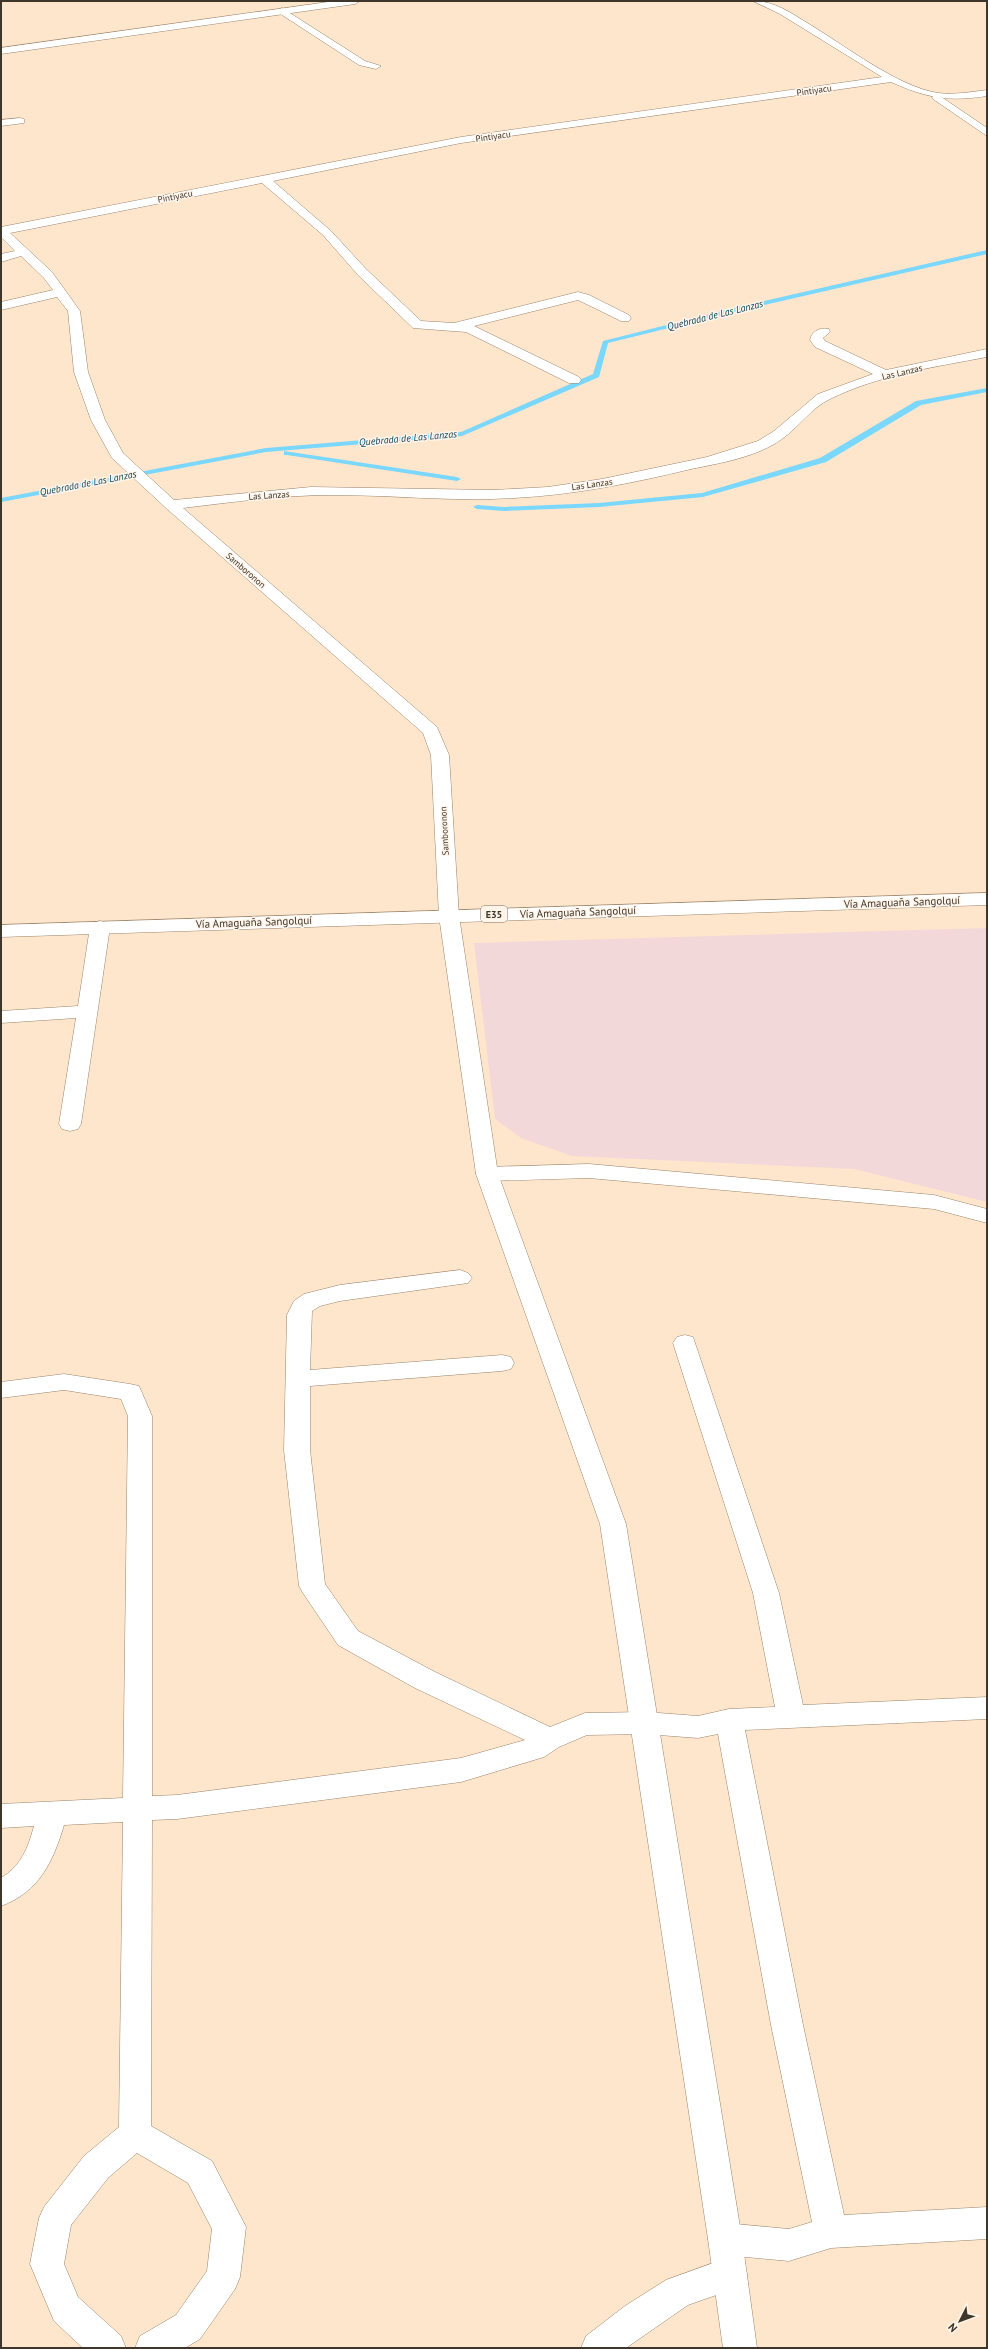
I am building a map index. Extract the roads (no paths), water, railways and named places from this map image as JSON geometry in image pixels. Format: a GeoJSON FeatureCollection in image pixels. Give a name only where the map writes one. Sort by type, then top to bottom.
{"type":"FeatureCollection","features":[{"type":"Feature","properties":{"kind":"main road"},"geometry":{"type":"LineString","coordinates":[[2,50],[355,1]]}},
{"type":"Feature","properties":{"kind":"main road"},"geometry":{"type":"LineString","coordinates":[[758,1],[783,12],[892,79],[926,95],[958,98],[987,93]]}},
{"type":"Feature","properties":{"kind":"main road"},"geometry":{"type":"LineString","coordinates":[[282,11],[362,63],[376,66]]}},
{"type":"Feature","properties":{"kind":"main road","name":"Pintiyacu"},"geometry":{"type":"LineString","coordinates":[[1,231],[461,140],[892,79]]}},
{"type":"Feature","properties":{"kind":"main road"},"geometry":{"type":"LineString","coordinates":[[937,97],[987,133]]}},
{"type":"Feature","properties":{"kind":"main road"},"geometry":{"type":"LineString","coordinates":[[1,123],[20,121]]}},
{"type":"Feature","properties":{"kind":"main road"},"geometry":{"type":"LineString","coordinates":[[263,178],[327,233],[362,272],[417,325],[469,328],[482,333],[574,380]]}},
{"type":"Feature","properties":{"kind":"main road","name":"Samboronon"},"geometry":{"type":"LineString","coordinates":[[1,231],[48,275],[74,311],[81,372],[98,420],[117,456],[432,731],[440,755],[449,916],[487,1174],[613,1524],[646,1723],[725,2239],[740,2348]]}},
{"type":"Feature","properties":{"kind":"main road"},"geometry":{"type":"LineString","coordinates":[[1,258],[24,252]]}},
{"type":"Feature","properties":{"kind":"main road"},"geometry":{"type":"LineString","coordinates":[[1,306],[61,292]]}},
{"type":"Feature","properties":{"kind":"main road"},"geometry":{"type":"LineString","coordinates":[[453,328],[578,296],[625,318]]}},
{"type":"Feature","properties":{"kind":"main road"},"geometry":{"type":"LineString","coordinates":[[824,332],[817,336],[816,340],[820,344],[886,375]]}},
{"type":"Feature","properties":{"kind":"main road","name":"Las Lanzas"},"geometry":{"type":"LineString","coordinates":[[166,500],[230,498],[330,491],[477,495],[550,490],[617,481],[730,455],[765,443],[785,430],[809,407],[822,398],[886,375],[987,353]]}},
{"type":"Feature","properties":{"kind":"main road","name":"Vía Amaguaña Sangolquí"},"geometry":{"type":"LineString","coordinates":[[1,931],[987,899]]}},
{"type":"Feature","properties":{"kind":"main road"},"geometry":{"type":"LineString","coordinates":[[70,1124],[100,927]]}},
{"type":"Feature","properties":{"kind":"main road"},"geometry":{"type":"LineString","coordinates":[[1,1017],[88,1010]]}},
{"type":"Feature","properties":{"kind":"main road"},"geometry":{"type":"LineString","coordinates":[[487,1174],[589,1171],[934,1202],[987,1216]]}},
{"type":"Feature","properties":{"kind":"main road"},"geometry":{"type":"LineString","coordinates":[[460,1278],[340,1293],[312,1300],[302,1307],[299,1314],[296,1450],[312,1586],[348,1638],[425,1680],[549,1739]]}},
{"type":"Feature","properties":{"kind":"main road"},"geometry":{"type":"LineString","coordinates":[[684,1343],[766,1593],[791,1717]]}},
{"type":"Feature","properties":{"kind":"main road"},"geometry":{"type":"LineString","coordinates":[[298,1379],[502,1363]]}},
{"type":"Feature","properties":{"kind":"main road"},"geometry":{"type":"LineString","coordinates":[[1,1390],[64,1382],[130,1392],[140,1416],[135,2134],[96,2167],[56,2218],[47,2264],[66,2309],[109,2348]]}},
{"type":"Feature","properties":{"kind":"main road"},"geometry":{"type":"LineString","coordinates":[[1,1816],[177,1807],[461,1770],[534,1749],[549,1739],[585,1724],[646,1723],[698,1726],[729,1720],[987,1708]]}},
{"type":"Feature","properties":{"kind":"main road"},"geometry":{"type":"LineString","coordinates":[[729,1720],[787,2025],[831,2232]]}},
{"type":"Feature","properties":{"kind":"main road"},"geometry":{"type":"LineString","coordinates":[[1,1893],[17,1885],[40,1859],[53,1813]]}},
{"type":"Feature","properties":{"kind":"main road"},"geometry":{"type":"LineString","coordinates":[[135,2134],[200,2172],[229,2227],[223,2277],[188,2327],[152,2348]]}},
{"type":"Feature","properties":{"kind":"main road"},"geometry":{"type":"LineString","coordinates":[[725,2239],[789,2245],[831,2232],[987,2223]]}},
{"type":"Feature","properties":{"kind":"main road"},"geometry":{"type":"LineString","coordinates":[[598,2348],[637,2318],[678,2292],[730,2274]]}},
{"type":"Feature","properties":{"kind":"waterway","name":"Quebrada de Las Lanzas"},"geometry":{"type":"LineString","coordinates":[[1,500],[266,450],[462,434],[596,375],[605,342],[734,310],[987,252]]}},
{"type":"Feature","properties":{"kind":"waterway"},"geometry":{"type":"LineString","coordinates":[[477,507],[504,509],[599,505],[703,495],[823,460],[919,403],[987,390]]}},
{"type":"Feature","properties":{"kind":"waterway"},"geometry":{"type":"LineString","coordinates":[[287,453],[457,479]]}}]}
